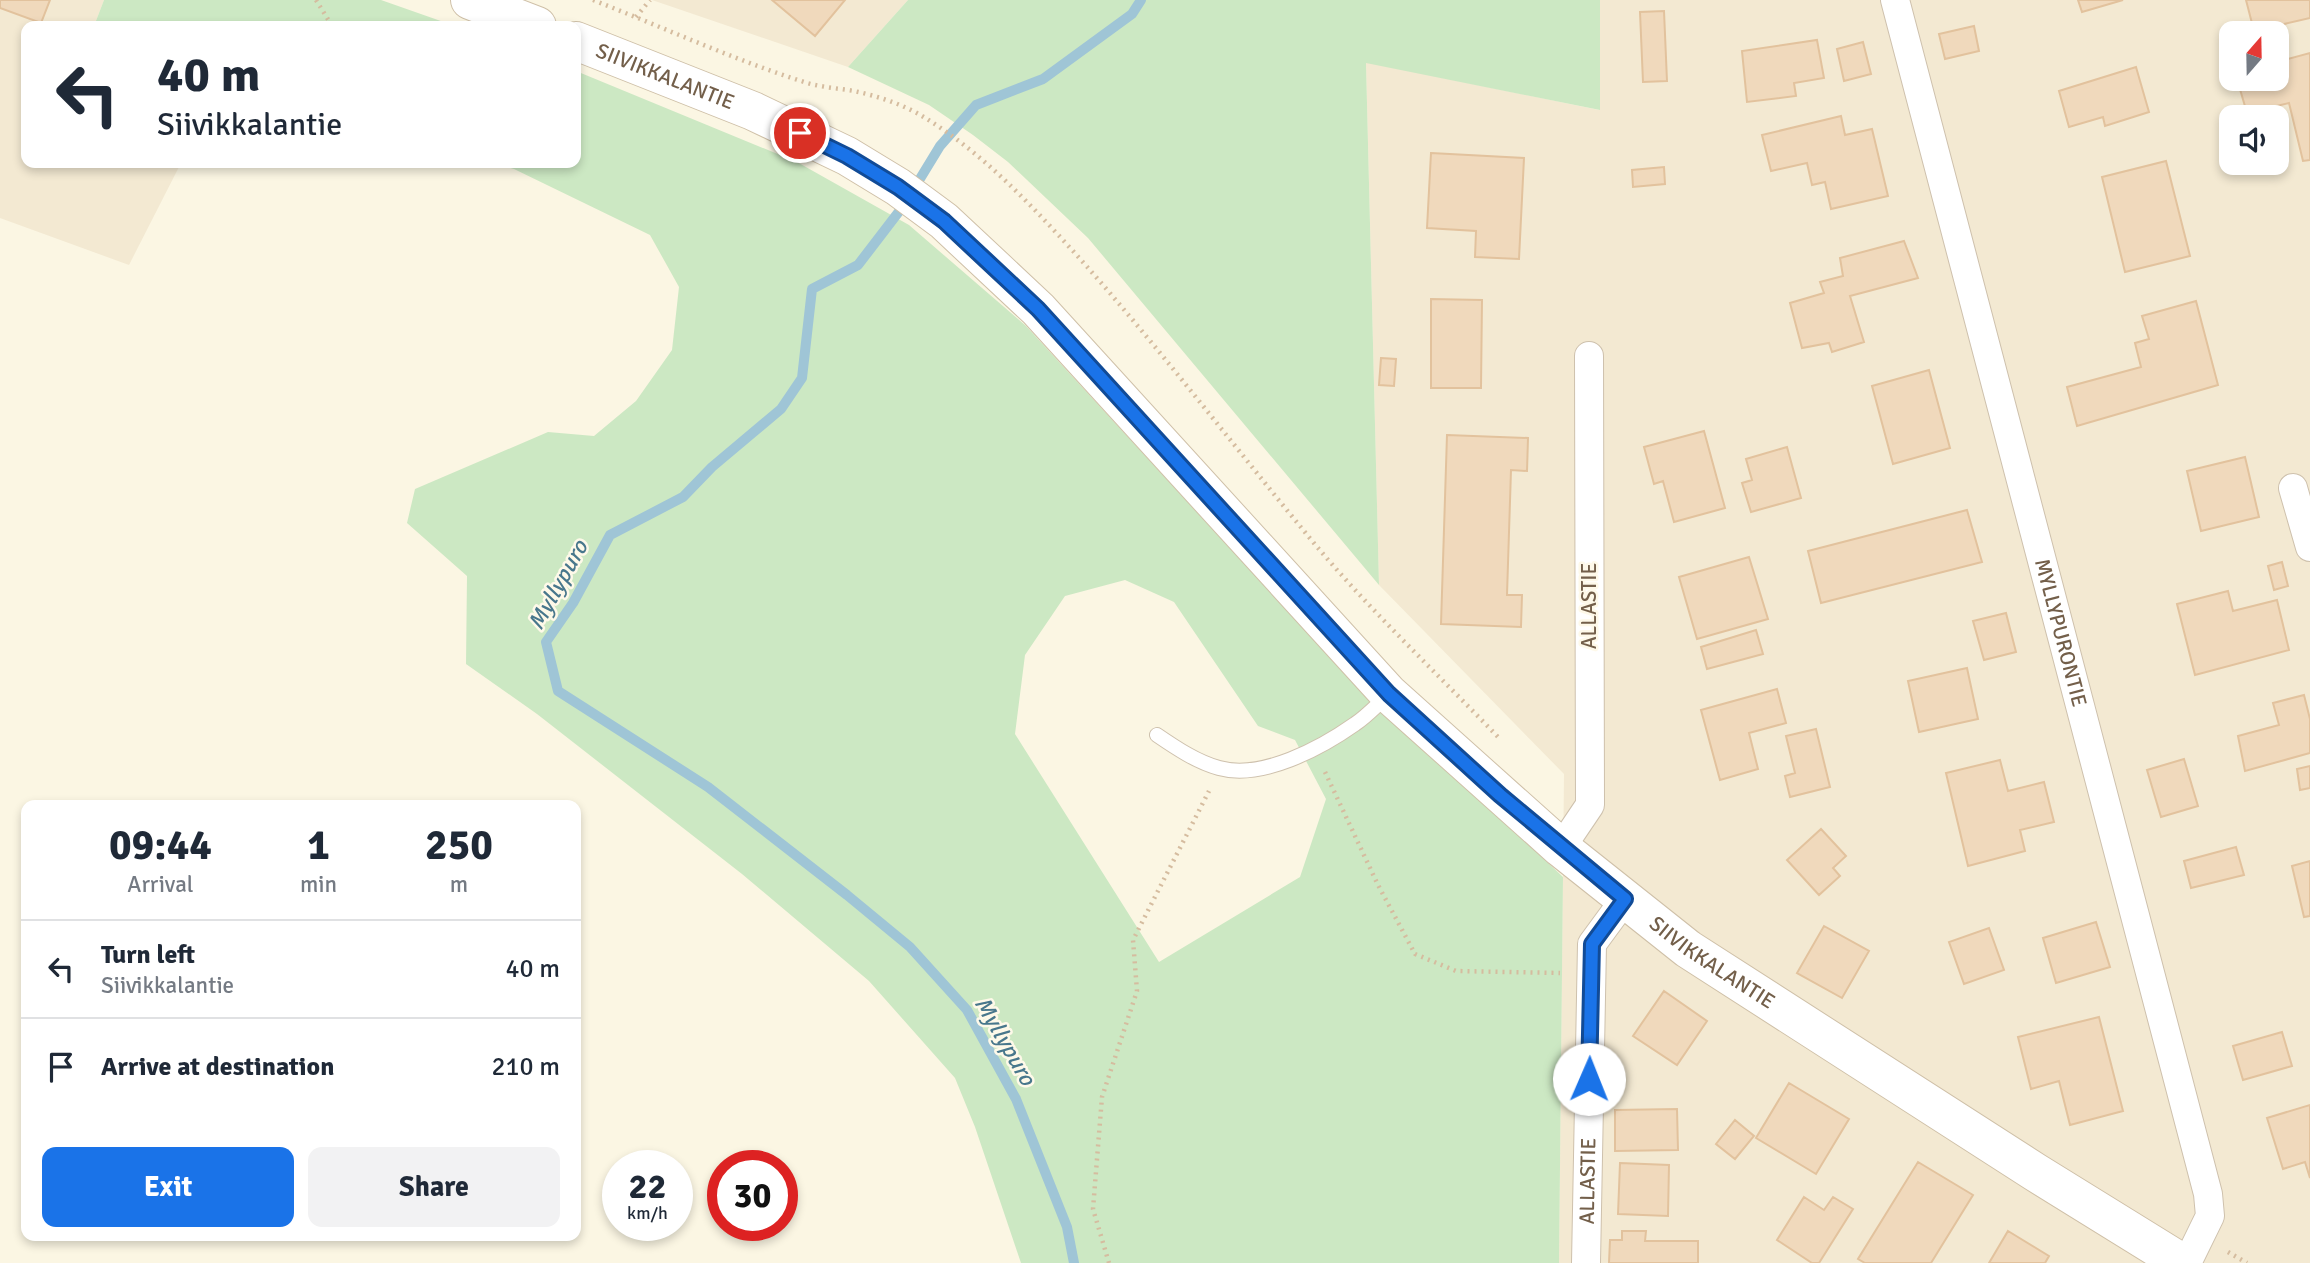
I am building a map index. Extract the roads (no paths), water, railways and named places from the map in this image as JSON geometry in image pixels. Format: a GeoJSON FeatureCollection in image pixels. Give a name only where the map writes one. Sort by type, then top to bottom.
{"type":"FeatureCollection","features":[{"type":"Feature","properties":{"kind":"main road"},"geometry":{"type":"LineString","coordinates":[[470,0],[524,21]]}},
{"type":"Feature","properties":{"kind":"main road","name":"SIIVIKKALANTIE"},"geometry":{"type":"LineString","coordinates":[[581,43],[753,111],[847,156],[898,187],[944,221],[1038,309],[1389,694],[1561,848],[1688,949],[2035,1172],[2185,1263]]}},
{"type":"Feature","properties":{"kind":"street","name":"MYLLYPURONTIE"},"geometry":{"type":"LineString","coordinates":[[1895,0],[2208,1194],[2210,1216],[2185,1263]]}},
{"type":"Feature","properties":{"kind":"street","name":"ALLASTIE"},"geometry":{"type":"LineString","coordinates":[[1561,848],[1590,805],[1589,356]]}},
{"type":"Feature","properties":{"kind":"street"},"geometry":{"type":"LineString","coordinates":[[2293,488],[2310,547]]}},
{"type":"Feature","properties":{"kind":"street","name":"ALLASTIE"},"geometry":{"type":"LineString","coordinates":[[1586,1263],[1592,944],[1625,899]]}},
{"type":"Feature","properties":{"kind":"lane"},"geometry":{"type":"LineString","coordinates":[[1157,735],[1179,751],[1220,769],[1258,770],[1314,749],[1357,723],[1389,694]]}},
{"type":"Feature","properties":{"kind":"waterway","name":"Myllypuro"},"geometry":{"type":"LineString","coordinates":[[1074,1263],[1067,1227],[1016,1099],[967,1010],[910,947],[847,895],[708,787],[558,691],[546,642],[573,603],[610,535],[683,497],[712,467],[781,409],[802,378],[812,289],[858,265],[904,205],[940,146],[976,105],[1043,79],[1132,14],[1141,0]]}}]}
